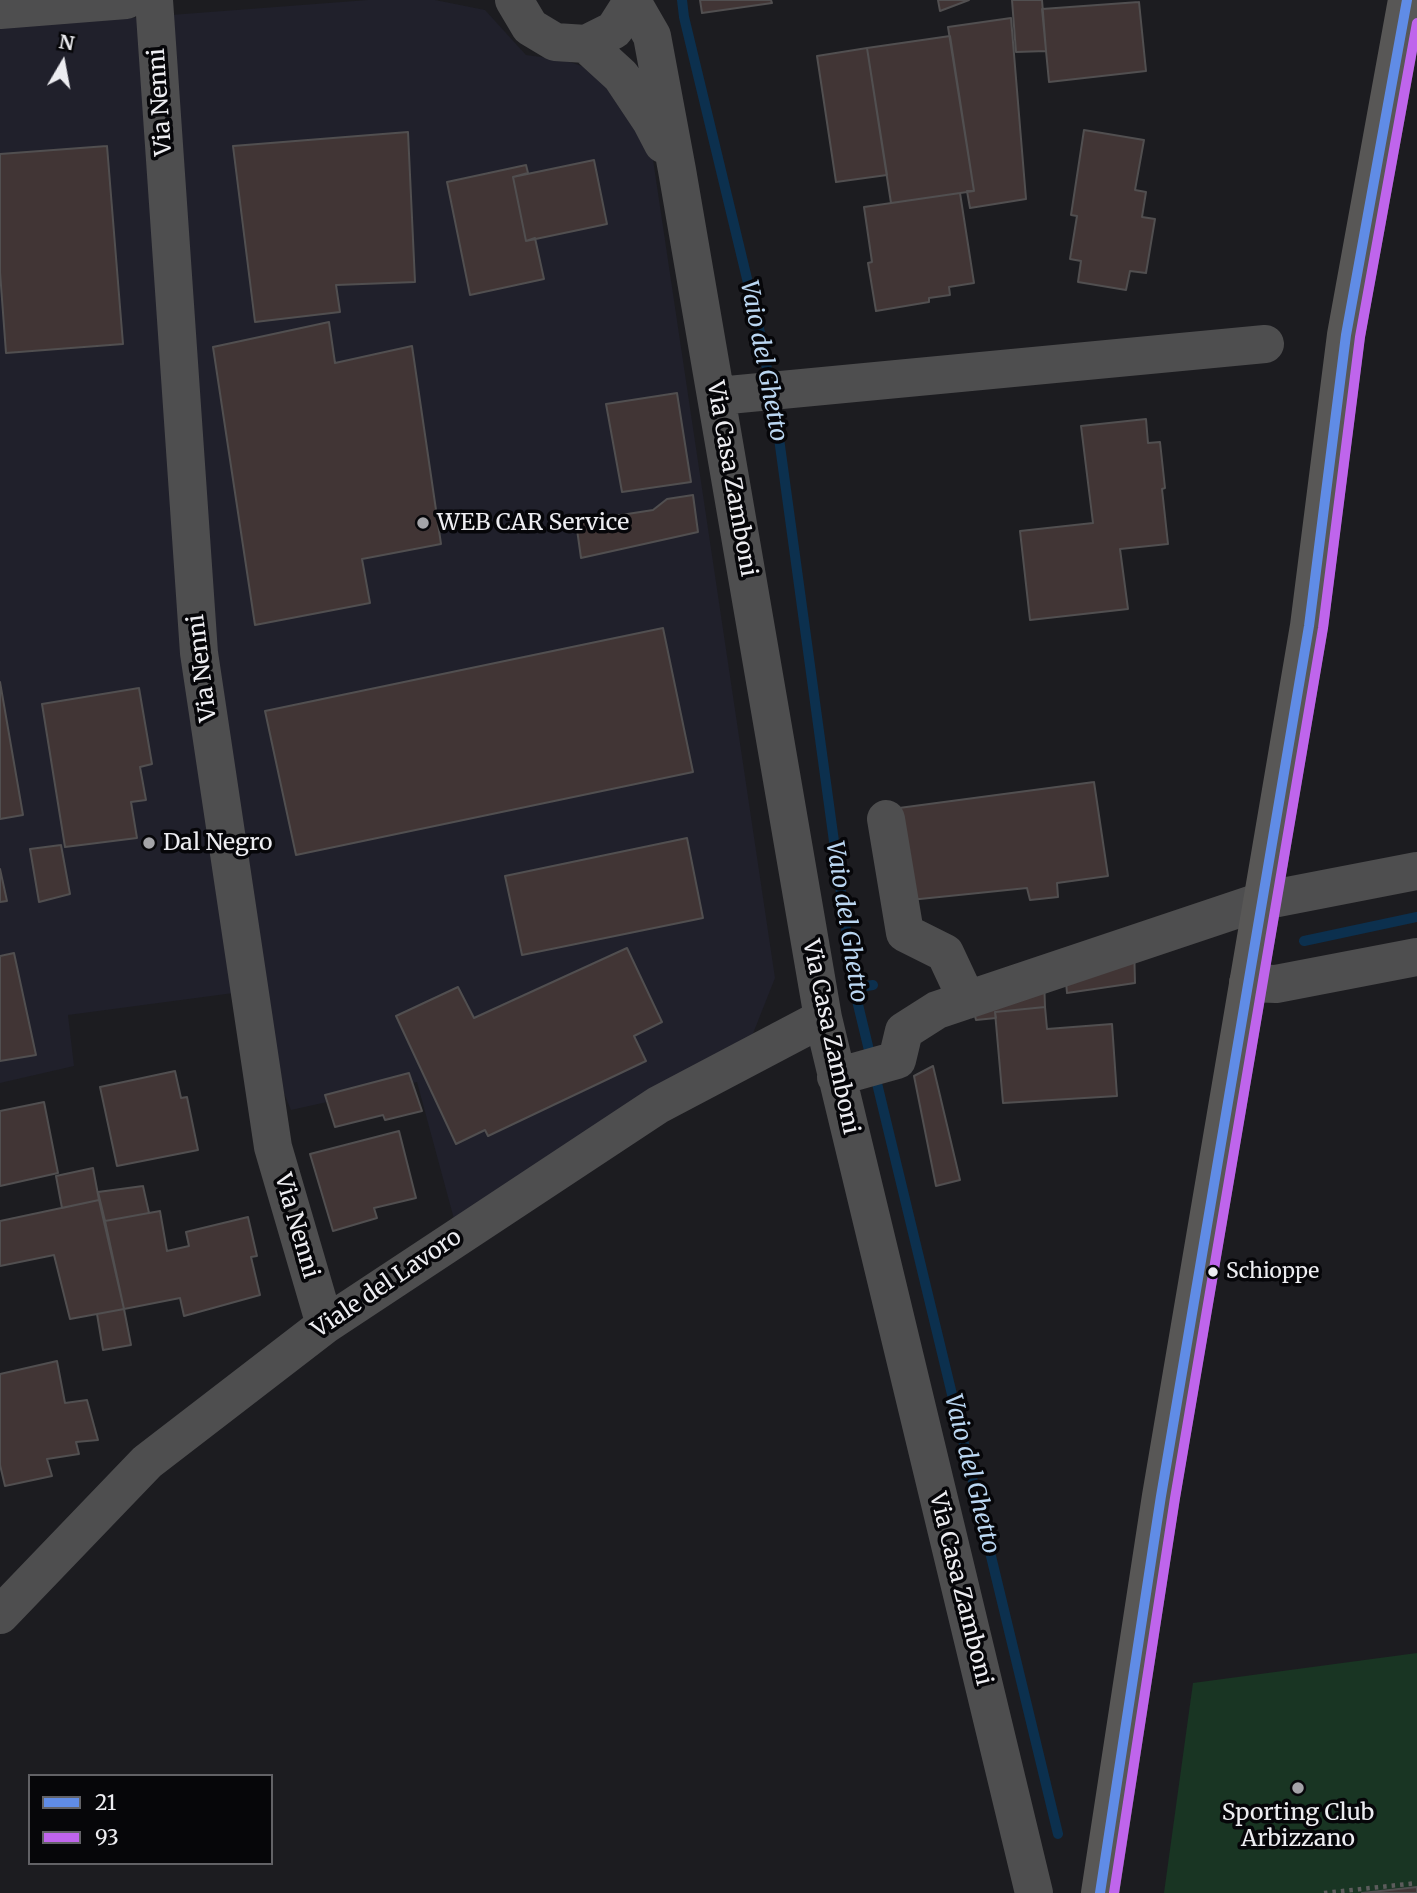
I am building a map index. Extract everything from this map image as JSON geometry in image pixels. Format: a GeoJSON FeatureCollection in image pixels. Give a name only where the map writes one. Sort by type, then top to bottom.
{"type":"FeatureCollection","features":[{"type":"Feature","properties":{"kind":"main road"},"geometry":{"type":"LineString","coordinates":[[1100,1893],[1161,1496],[1309,626],[1346,335],[1407,0]]}},
{"type":"Feature","properties":{"kind":"street"},"geometry":{"type":"LineString","coordinates":[[0,10],[126,0]]}},
{"type":"Feature","properties":{"kind":"street","name":"Via Nenni"},"geometry":{"type":"LineString","coordinates":[[154,0],[199,653],[273,1147],[325,1325]]}},
{"type":"Feature","properties":{"kind":"street"},"geometry":{"type":"LineString","coordinates":[[513,0],[530,27],[555,42],[586,44],[614,30],[633,1]]}},
{"type":"Feature","properties":{"kind":"street","name":"Via Casa Zamboni"},"geometry":{"type":"LineString","coordinates":[[633,1],[652,36],[718,396],[823,1018],[866,1069],[1034,1893]]}},
{"type":"Feature","properties":{"kind":"street","name":"Via Casa Zamboni"},"geometry":{"type":"LineString","coordinates":[[586,44],[621,76],[651,121],[677,170]]}},
{"type":"Feature","properties":{"kind":"street"},"geometry":{"type":"LineString","coordinates":[[718,396],[1265,344]]}},
{"type":"Feature","properties":{"kind":"street"},"geometry":{"type":"LineString","coordinates":[[886,820],[905,933],[945,953],[967,1000]]}},
{"type":"Feature","properties":{"kind":"street"},"geometry":{"type":"LineString","coordinates":[[866,1069],[904,1031],[937,1010],[1262,901],[1417,870]]}},
{"type":"Feature","properties":{"kind":"street"},"geometry":{"type":"LineString","coordinates":[[1248,983],[1276,984],[1417,957]]}},
{"type":"Feature","properties":{"kind":"street","name":"Viale del Lavoro"},"geometry":{"type":"LineString","coordinates":[[0,1615],[147,1462],[325,1325],[658,1105],[823,1018]]}},
{"type":"Feature","properties":{"kind":"path"},"geometry":{"type":"LineString","coordinates":[[1324,1893],[1417,1883]]}},
{"type":"Feature","properties":{"kind":"shaded area"},"geometry":{"type":"Polygon","coordinates":[[[368,0],[435,0],[485,10],[526,55],[564,60],[599,72],[652,153],[775,978],[752,1036],[454,1219],[417,1082],[291,1110],[241,992],[68,1015],[74,1066],[0,1083],[0,28],[368,0]]]}},
{"type":"Feature","properties":{"kind":"green space","name":"Sporting Club Arbizzano"},"geometry":{"type":"Polygon","coordinates":[[[1417,1653],[1417,1893],[1164,1893],[1193,1683],[1417,1653]]]}},
{"type":"Feature","properties":{"kind":"building"},"geometry":{"type":"Polygon","coordinates":[[[700,0],[771,0],[772,3],[702,13],[700,0]]]}},
{"type":"Feature","properties":{"kind":"building"},"geometry":{"type":"Polygon","coordinates":[[[938,0],[969,0],[940,11],[938,0]]]}},
{"type":"Feature","properties":{"kind":"building"},"geometry":{"type":"Polygon","coordinates":[[[1012,0],[1042,0],[1046,51],[1016,52],[1012,0]]]}},
{"type":"Feature","properties":{"kind":"building"},"geometry":{"type":"Polygon","coordinates":[[[1139,2],[1146,71],[1049,82],[1042,9],[1139,2]]]}},
{"type":"Feature","properties":{"kind":"building"},"geometry":{"type":"Polygon","coordinates":[[[1011,18],[1026,199],[970,208],[967,191],[974,191],[948,27],[1011,18]]]}},
{"type":"Feature","properties":{"kind":"building"},"geometry":{"type":"Polygon","coordinates":[[[950,36],[974,191],[891,203],[867,48],[950,36]]]}},
{"type":"Feature","properties":{"kind":"building"},"geometry":{"type":"Polygon","coordinates":[[[867,48],[887,175],[836,182],[817,56],[867,48]]]}},
{"type":"Feature","properties":{"kind":"building"},"geometry":{"type":"Polygon","coordinates":[[[1084,130],[1144,140],[1135,190],[1146,192],[1142,217],[1155,219],[1146,273],[1130,271],[1126,290],[1078,282],[1081,261],[1070,259],[1077,216],[1071,215],[1084,130]]]}},
{"type":"Feature","properties":{"kind":"building"},"geometry":{"type":"Polygon","coordinates":[[[408,132],[415,282],[336,285],[340,312],[255,322],[233,146],[408,132]]]}},
{"type":"Feature","properties":{"kind":"building"},"geometry":{"type":"Polygon","coordinates":[[[107,146],[123,344],[6,353],[0,272],[0,154],[107,146]]]}},
{"type":"Feature","properties":{"kind":"building"},"geometry":{"type":"Polygon","coordinates":[[[594,160],[607,224],[526,241],[513,177],[594,160]]]}},
{"type":"Feature","properties":{"kind":"building"},"geometry":{"type":"Polygon","coordinates":[[[526,165],[528,173],[513,177],[526,241],[535,238],[544,279],[470,295],[447,182],[526,165]]]}},
{"type":"Feature","properties":{"kind":"building"},"geometry":{"type":"Polygon","coordinates":[[[960,193],[974,283],[949,287],[950,295],[929,298],[929,302],[876,311],[868,263],[872,262],[864,207],[960,193]]]}},
{"type":"Feature","properties":{"kind":"building"},"geometry":{"type":"Polygon","coordinates":[[[329,322],[335,363],[412,346],[441,544],[362,559],[370,603],[255,625],[213,347],[329,322]]]}},
{"type":"Feature","properties":{"kind":"building"},"geometry":{"type":"Polygon","coordinates":[[[677,393],[691,482],[622,492],[606,404],[677,393]]]}},
{"type":"Feature","properties":{"kind":"building"},"geometry":{"type":"Polygon","coordinates":[[[1146,419],[1148,443],[1160,442],[1168,544],[1120,549],[1128,609],[1030,620],[1020,531],[1093,523],[1081,426],[1146,419]]]}},
{"type":"Feature","properties":{"kind":"building"},"geometry":{"type":"Polygon","coordinates":[[[693,495],[698,532],[581,558],[576,522],[653,510],[667,499],[693,495]]]}},
{"type":"Feature","properties":{"kind":"building"},"geometry":{"type":"Polygon","coordinates":[[[663,628],[693,772],[296,855],[265,711],[663,628]]]}},
{"type":"Feature","properties":{"kind":"building"},"geometry":{"type":"Polygon","coordinates":[[[0,682],[23,815],[0,819],[0,682]]]}},
{"type":"Feature","properties":{"kind":"building"},"geometry":{"type":"Polygon","coordinates":[[[139,688],[152,764],[140,767],[146,800],[131,802],[137,838],[65,847],[42,704],[139,688]]]}},
{"type":"Feature","properties":{"kind":"building"},"geometry":{"type":"Polygon","coordinates":[[[1094,782],[1108,876],[1057,883],[1058,897],[1030,900],[1027,888],[910,900],[899,808],[1094,782]]]}},
{"type":"Feature","properties":{"kind":"building"},"geometry":{"type":"Polygon","coordinates":[[[687,838],[703,918],[522,955],[505,876],[687,838]]]}},
{"type":"Feature","properties":{"kind":"building"},"geometry":{"type":"Polygon","coordinates":[[[61,845],[70,894],[39,902],[30,849],[61,845]]]}},
{"type":"Feature","properties":{"kind":"building"},"geometry":{"type":"Polygon","coordinates":[[[0,869],[7,901],[0,902],[0,869]]]}},
{"type":"Feature","properties":{"kind":"building"},"geometry":{"type":"Polygon","coordinates":[[[1134,944],[1135,983],[1067,993],[1065,971],[1134,944]]]}},
{"type":"Feature","properties":{"kind":"building"},"geometry":{"type":"Polygon","coordinates":[[[627,948],[662,1022],[634,1036],[646,1061],[488,1136],[485,1130],[456,1144],[396,1016],[458,987],[474,1018],[627,948]]]}},
{"type":"Feature","properties":{"kind":"building"},"geometry":{"type":"Polygon","coordinates":[[[14,953],[36,1055],[0,1061],[0,956],[14,953]]]}},
{"type":"Feature","properties":{"kind":"building"},"geometry":{"type":"Polygon","coordinates":[[[1044,978],[1045,1007],[995,1012],[996,1018],[976,1020],[971,1000],[1044,978]]]}},
{"type":"Feature","properties":{"kind":"building"},"geometry":{"type":"Polygon","coordinates":[[[1045,1007],[1047,1029],[1112,1024],[1117,1096],[1003,1103],[995,1012],[1045,1007]]]}},
{"type":"Feature","properties":{"kind":"building"},"geometry":{"type":"Polygon","coordinates":[[[933,1066],[960,1180],[936,1186],[914,1076],[933,1066]]]}},
{"type":"Feature","properties":{"kind":"building"},"geometry":{"type":"Polygon","coordinates":[[[175,1071],[181,1098],[187,1097],[198,1150],[117,1166],[100,1087],[175,1071]]]}},
{"type":"Feature","properties":{"kind":"building"},"geometry":{"type":"Polygon","coordinates":[[[409,1073],[422,1111],[385,1120],[383,1115],[335,1127],[325,1095],[409,1073]]]}},
{"type":"Feature","properties":{"kind":"building"},"geometry":{"type":"Polygon","coordinates":[[[44,1102],[58,1173],[0,1186],[0,1111],[44,1102]]]}},
{"type":"Feature","properties":{"kind":"building"},"geometry":{"type":"Polygon","coordinates":[[[399,1131],[416,1198],[374,1208],[377,1218],[333,1231],[310,1154],[399,1131]]]}},
{"type":"Feature","properties":{"kind":"building"},"geometry":{"type":"Polygon","coordinates":[[[93,1168],[99,1200],[62,1208],[56,1176],[93,1168]]]}},
{"type":"Feature","properties":{"kind":"building"},"geometry":{"type":"Polygon","coordinates":[[[143,1186],[149,1213],[105,1221],[98,1192],[143,1186]]]}},
{"type":"Feature","properties":{"kind":"building"},"geometry":{"type":"Polygon","coordinates":[[[99,1200],[124,1309],[70,1319],[54,1255],[0,1266],[0,1221],[99,1200]]]}},
{"type":"Feature","properties":{"kind":"building"},"geometry":{"type":"Polygon","coordinates":[[[160,1211],[167,1251],[189,1246],[186,1232],[248,1217],[257,1256],[251,1257],[260,1295],[184,1316],[180,1298],[124,1309],[105,1221],[160,1211]]]}},
{"type":"Feature","properties":{"kind":"building"},"geometry":{"type":"Polygon","coordinates":[[[124,1309],[131,1345],[103,1350],[97,1314],[124,1309]]]}},
{"type":"Feature","properties":{"kind":"building"},"geometry":{"type":"Polygon","coordinates":[[[57,1361],[65,1403],[87,1400],[98,1440],[76,1442],[79,1454],[47,1459],[52,1476],[5,1486],[0,1465],[0,1374],[57,1361]]]}},
{"type":"Feature","properties":{"kind":"building"},"geometry":{"type":"Polygon","coordinates":[[[1417,1887],[1417,1893],[1362,1893],[1417,1887]]]}},
{"type":"Feature","properties":{"kind":"waterway","name":"Vaio del Ghetto"},"geometry":{"type":"LineString","coordinates":[[682,0],[762,341],[778,431],[854,988],[1058,1834]]}},
{"type":"Feature","properties":{"kind":"waterway"},"geometry":{"type":"LineString","coordinates":[[1304,941],[1417,917]]}},
{"type":"Feature","properties":{"kind":"waterway"},"geometry":{"type":"LineString","coordinates":[[854,988],[873,985]]}},
{"type":"Feature","properties":{"kind":"transit line","name":"21"},"geometry":{"type":"LineString","coordinates":[[1100,1893],[1161,1496],[1309,626],[1346,335],[1407,0]]}},
{"type":"Feature","properties":{"kind":"transit line","name":"93"},"geometry":{"type":"LineString","coordinates":[[1114,1893],[1175,1498],[1323,628],[1360,337],[1417,23]]}},
{"type":"Feature","properties":{"kind":"place","name":"WEB CAR Service"},"geometry":{"type":"Point","coordinates":[423,523]}},
{"type":"Feature","properties":{"kind":"place","name":"Dal Negro"},"geometry":{"type":"Point","coordinates":[149,843]}},
{"type":"Feature","properties":{"kind":"place","name":"Schioppe"},"geometry":{"type":"Point","coordinates":[1213,1272]}},
{"type":"Feature","properties":{"kind":"place","name":"Sporting Club Arbizzano"},"geometry":{"type":"Point","coordinates":[1298,1788]}}]}
